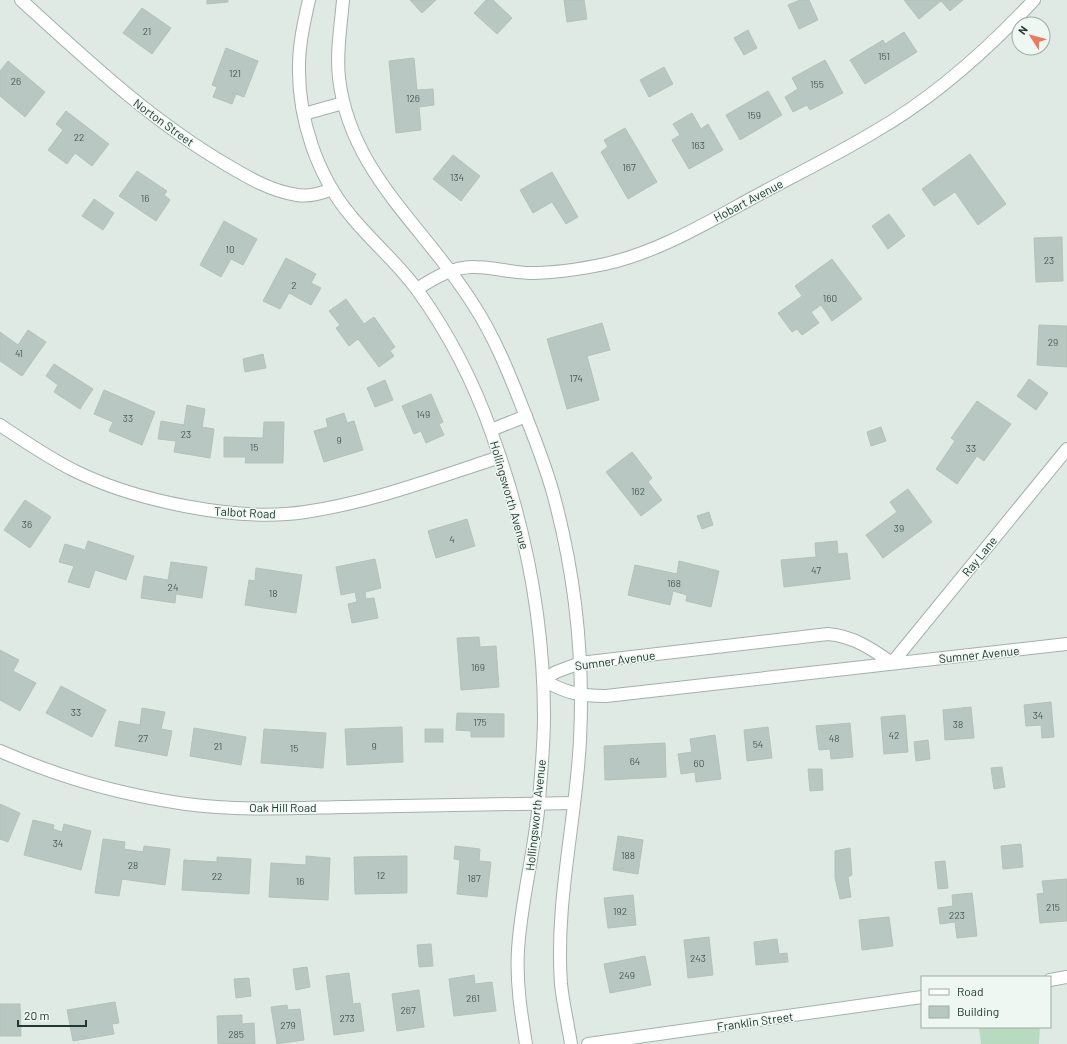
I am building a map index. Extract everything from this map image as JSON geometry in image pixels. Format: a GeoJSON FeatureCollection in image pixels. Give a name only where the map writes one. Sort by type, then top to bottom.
{"type":"FeatureCollection","features":[{"type":"Feature","properties":{"kind":"street","name":"Norton Street"},"geometry":{"type":"LineString","coordinates":[[21,0],[96,68],[134,100],[170,129],[210,155],[257,182],[286,193],[298,196],[310,196],[332,189]]}},
{"type":"Feature","properties":{"kind":"street","name":"Hollingsworth Avenue"},"geometry":{"type":"LineString","coordinates":[[309,0],[299,55],[299,83],[304,114],[315,151],[332,189],[351,217],[391,258],[417,289],[441,327],[462,365],[491,430],[517,509],[527,552],[535,599],[543,680],[544,720],[539,804],[522,911],[518,952],[518,990],[526,1044]]}},
{"type":"Feature","properties":{"kind":"street"},"geometry":{"type":"LineString","coordinates":[[343,0],[339,74],[343,103],[352,130],[368,162],[389,194],[451,271],[474,304],[492,336],[526,416],[552,491],[567,553],[574,597],[580,663],[581,696],[580,743],[563,903],[561,946],[561,985],[571,1044]]}},
{"type":"Feature","properties":{"kind":"street","name":"Hobart Avenue"},"geometry":{"type":"LineString","coordinates":[[417,289],[451,271],[472,267],[524,272],[565,271],[624,259],[682,236],[891,122],[962,68],[1000,34],[1034,0]]}},
{"type":"Feature","properties":{"kind":"street"},"geometry":{"type":"LineString","coordinates":[[304,114],[343,103]]}},
{"type":"Feature","properties":{"kind":"street"},"geometry":{"type":"LineString","coordinates":[[491,430],[526,416]]}},
{"type":"Feature","properties":{"kind":"street","name":"Talbot Road"},"geometry":{"type":"LineString","coordinates":[[0,425],[55,460],[92,479],[163,501],[209,510],[243,513],[286,514],[342,505],[386,494],[500,457]]}},
{"type":"Feature","properties":{"kind":"street","name":"Ray Lane"},"geometry":{"type":"LineString","coordinates":[[892,663],[1067,449]]}},
{"type":"Feature","properties":{"kind":"street","name":"Sumner Avenue"},"geometry":{"type":"LineString","coordinates":[[892,663],[878,653],[852,639],[840,635],[828,634],[580,663],[556,672],[543,680],[556,688],[581,696],[606,696],[1067,644]]}},
{"type":"Feature","properties":{"kind":"street","name":"Oak Hill Road"},"geometry":{"type":"LineString","coordinates":[[0,751],[43,769],[87,783],[137,795],[188,804],[274,808],[574,803]]}},
{"type":"Feature","properties":{"kind":"street"},"geometry":{"type":"LineString","coordinates":[[1051,980],[1067,977]]}},
{"type":"Feature","properties":{"kind":"street","name":"Franklin Street"},"geometry":{"type":"LineString","coordinates":[[588,1044],[921,997]]}},
{"type":"Feature","properties":{"kind":"green space"},"geometry":{"type":"Polygon","coordinates":[[[979,1028],[1040,1028],[1039,1044],[981,1044],[979,1028]]]}},
{"type":"Feature","properties":{"kind":"building"},"geometry":{"type":"Polygon","coordinates":[[[207,0],[228,0],[228,2],[207,4],[207,0]]]}},
{"type":"Feature","properties":{"kind":"building"},"geometry":{"type":"Polygon","coordinates":[[[410,0],[436,0],[422,13],[410,0]]]}},
{"type":"Feature","properties":{"kind":"building"},"geometry":{"type":"Polygon","coordinates":[[[486,0],[493,0],[512,18],[497,34],[474,13],[486,0]]]}},
{"type":"Feature","properties":{"kind":"building"},"geometry":{"type":"Polygon","coordinates":[[[564,0],[584,0],[587,19],[567,22],[564,0]]]}},
{"type":"Feature","properties":{"kind":"building"},"geometry":{"type":"Polygon","coordinates":[[[800,0],[809,0],[818,20],[799,29],[788,5],[800,0]]]}},
{"type":"Feature","properties":{"kind":"building"},"geometry":{"type":"Polygon","coordinates":[[[904,0],[963,0],[950,11],[941,1],[919,19],[904,0]]]}},
{"type":"Feature","properties":{"kind":"building"},"geometry":{"type":"Polygon","coordinates":[[[142,8],[171,28],[152,54],[123,33],[142,8]]]}},
{"type":"Feature","properties":{"kind":"building"},"geometry":{"type":"Polygon","coordinates":[[[748,30],[757,48],[744,55],[734,38],[748,30]]]}},
{"type":"Feature","properties":{"kind":"building"},"geometry":{"type":"Polygon","coordinates":[[[904,32],[917,52],[865,84],[850,60],[883,40],[885,44],[904,32]]]}},
{"type":"Feature","properties":{"kind":"building"},"geometry":{"type":"Polygon","coordinates":[[[226,48],[258,61],[244,97],[236,94],[232,104],[213,97],[217,87],[212,85],[226,48]]]}},
{"type":"Feature","properties":{"kind":"building"},"geometry":{"type":"Polygon","coordinates":[[[414,58],[417,90],[433,89],[434,105],[419,107],[421,130],[396,133],[389,61],[414,58]]]}},
{"type":"Feature","properties":{"kind":"building"},"geometry":{"type":"Polygon","coordinates":[[[825,60],[843,93],[810,110],[807,105],[793,112],[785,97],[798,89],[792,78],[825,60]]]}},
{"type":"Feature","properties":{"kind":"building"},"geometry":{"type":"Polygon","coordinates":[[[8,61],[45,92],[25,117],[0,96],[0,71],[8,61]]]}},
{"type":"Feature","properties":{"kind":"building"},"geometry":{"type":"Polygon","coordinates":[[[664,67],[673,84],[649,97],[640,80],[664,67]]]}},
{"type":"Feature","properties":{"kind":"building"},"geometry":{"type":"Polygon","coordinates":[[[768,91],[782,115],[740,140],[726,115],[768,91]]]}},
{"type":"Feature","properties":{"kind":"building"},"geometry":{"type":"Polygon","coordinates":[[[66,111],[109,144],[92,166],[75,153],[67,164],[48,150],[63,130],[56,124],[66,111]]]}},
{"type":"Feature","properties":{"kind":"building"},"geometry":{"type":"Polygon","coordinates":[[[692,113],[701,129],[708,124],[723,150],[689,169],[672,140],[680,135],[673,124],[692,113]]]}},
{"type":"Feature","properties":{"kind":"building"},"geometry":{"type":"Polygon","coordinates":[[[625,128],[657,182],[628,199],[601,152],[608,147],[604,140],[625,128]]]}},
{"type":"Feature","properties":{"kind":"building"},"geometry":{"type":"Polygon","coordinates":[[[970,154],[1006,204],[978,225],[955,192],[934,206],[922,189],[970,154]]]}},
{"type":"Feature","properties":{"kind":"building"},"geometry":{"type":"Polygon","coordinates":[[[453,155],[480,176],[461,201],[433,179],[453,155]]]}},
{"type":"Feature","properties":{"kind":"building"},"geometry":{"type":"Polygon","coordinates":[[[137,171],[167,191],[164,195],[170,200],[156,221],[119,196],[137,171]]]}},
{"type":"Feature","properties":{"kind":"building"},"geometry":{"type":"Polygon","coordinates":[[[552,172],[578,217],[566,224],[552,202],[533,213],[520,190],[552,172]]]}},
{"type":"Feature","properties":{"kind":"building"},"geometry":{"type":"Polygon","coordinates":[[[94,199],[114,213],[103,230],[82,216],[94,199]]]}},
{"type":"Feature","properties":{"kind":"building"},"geometry":{"type":"Polygon","coordinates":[[[889,214],[905,236],[888,249],[872,226],[889,214]]]}},
{"type":"Feature","properties":{"kind":"building"},"geometry":{"type":"Polygon","coordinates":[[[224,221],[257,239],[243,265],[231,259],[221,277],[200,265],[224,221]]]}},
{"type":"Feature","properties":{"kind":"building"},"geometry":{"type":"Polygon","coordinates":[[[1062,237],[1063,281],[1036,282],[1034,238],[1062,237]]]}},
{"type":"Feature","properties":{"kind":"building"},"geometry":{"type":"Polygon","coordinates":[[[286,258],[316,274],[311,283],[321,288],[311,305],[289,293],[280,309],[263,301],[286,258]]]}},
{"type":"Feature","properties":{"kind":"building"},"geometry":{"type":"Polygon","coordinates":[[[832,259],[862,299],[832,321],[821,305],[811,312],[819,323],[802,335],[797,329],[792,332],[778,313],[802,296],[795,286],[832,259]]]}},
{"type":"Feature","properties":{"kind":"building"},"geometry":{"type":"Polygon","coordinates":[[[346,299],[364,324],[374,317],[395,347],[390,351],[394,356],[379,367],[358,339],[349,346],[336,328],[340,325],[329,311],[346,299]]]}},
{"type":"Feature","properties":{"kind":"building"},"geometry":{"type":"Polygon","coordinates":[[[602,323],[610,350],[587,356],[599,400],[567,409],[547,339],[602,323]]]}},
{"type":"Feature","properties":{"kind":"building"},"geometry":{"type":"Polygon","coordinates":[[[1039,325],[1067,326],[1067,367],[1037,365],[1039,325]]]}},
{"type":"Feature","properties":{"kind":"building"},"geometry":{"type":"Polygon","coordinates":[[[28,330],[46,342],[22,376],[0,361],[0,332],[18,345],[28,330]]]}},
{"type":"Feature","properties":{"kind":"building"},"geometry":{"type":"Polygon","coordinates":[[[263,354],[266,368],[245,372],[243,359],[263,354]]]}},
{"type":"Feature","properties":{"kind":"building"},"geometry":{"type":"Polygon","coordinates":[[[54,364],[93,389],[80,409],[54,392],[58,385],[46,376],[54,364]]]}},
{"type":"Feature","properties":{"kind":"building"},"geometry":{"type":"Polygon","coordinates":[[[1029,379],[1048,393],[1036,410],[1017,396],[1029,379]]]}},
{"type":"Feature","properties":{"kind":"building"},"geometry":{"type":"Polygon","coordinates":[[[385,380],[393,400],[375,407],[367,388],[385,380]]]}},
{"type":"Feature","properties":{"kind":"building"},"geometry":{"type":"Polygon","coordinates":[[[104,390],[155,412],[142,445],[109,431],[113,422],[94,414],[104,390]]]}},
{"type":"Feature","properties":{"kind":"building"},"geometry":{"type":"Polygon","coordinates":[[[431,394],[443,422],[439,424],[444,435],[426,443],[421,431],[414,434],[402,406],[431,394]]]}},
{"type":"Feature","properties":{"kind":"building"},"geometry":{"type":"Polygon","coordinates":[[[977,401],[1011,424],[984,461],[977,456],[957,484],[936,469],[955,441],[951,438],[977,401]]]}},
{"type":"Feature","properties":{"kind":"building"},"geometry":{"type":"Polygon","coordinates":[[[187,405],[205,409],[202,427],[214,429],[210,458],[174,452],[176,441],[158,439],[161,421],[184,425],[187,405]]]}},
{"type":"Feature","properties":{"kind":"building"},"geometry":{"type":"Polygon","coordinates":[[[344,413],[347,423],[354,421],[363,450],[324,462],[314,431],[328,427],[326,419],[344,413]]]}},
{"type":"Feature","properties":{"kind":"building"},"geometry":{"type":"Polygon","coordinates":[[[264,422],[284,422],[283,463],[245,463],[246,457],[224,457],[224,437],[263,438],[264,422]]]}},
{"type":"Feature","properties":{"kind":"building"},"geometry":{"type":"Polygon","coordinates":[[[881,427],[886,441],[871,446],[867,432],[881,427]]]}},
{"type":"Feature","properties":{"kind":"building"},"geometry":{"type":"Polygon","coordinates":[[[632,452],[652,478],[648,482],[662,500],[641,516],[606,472],[632,452]]]}},
{"type":"Feature","properties":{"kind":"building"},"geometry":{"type":"Polygon","coordinates":[[[908,489],[932,522],[883,558],[866,535],[897,512],[890,502],[908,489]]]}},
{"type":"Feature","properties":{"kind":"building"},"geometry":{"type":"Polygon","coordinates":[[[25,500],[51,517],[30,548],[4,530],[25,500]]]}},
{"type":"Feature","properties":{"kind":"building"},"geometry":{"type":"Polygon","coordinates":[[[709,512],[713,525],[702,529],[697,516],[709,512]]]}},
{"type":"Feature","properties":{"kind":"building"},"geometry":{"type":"Polygon","coordinates":[[[467,519],[475,546],[436,558],[428,531],[467,519]]]}},
{"type":"Feature","properties":{"kind":"building"},"geometry":{"type":"Polygon","coordinates":[[[88,541],[134,556],[126,580],[95,570],[89,588],[68,582],[74,566],[59,562],[65,544],[85,550],[88,541]]]}},
{"type":"Feature","properties":{"kind":"building"},"geometry":{"type":"Polygon","coordinates":[[[837,541],[838,554],[847,553],[850,579],[784,587],[781,560],[816,557],[815,543],[837,541]]]}},
{"type":"Feature","properties":{"kind":"building"},"geometry":{"type":"Polygon","coordinates":[[[375,559],[381,588],[365,592],[366,599],[374,598],[378,618],[352,623],[348,604],[357,602],[355,592],[341,595],[336,567],[375,559]]]}},
{"type":"Feature","properties":{"kind":"building"},"geometry":{"type":"Polygon","coordinates":[[[679,561],[719,571],[711,607],[686,601],[687,595],[673,591],[670,605],[628,595],[635,565],[677,574],[679,561]]]}},
{"type":"Feature","properties":{"kind":"building"},"geometry":{"type":"Polygon","coordinates":[[[171,562],[207,567],[202,598],[176,594],[175,603],[141,598],[144,576],[168,580],[171,562]]]}},
{"type":"Feature","properties":{"kind":"building"},"geometry":{"type":"Polygon","coordinates":[[[256,568],[302,575],[296,613],[245,605],[249,580],[255,581],[256,568]]]}},
{"type":"Feature","properties":{"kind":"building"},"geometry":{"type":"Polygon","coordinates":[[[479,637],[480,647],[496,646],[499,687],[461,690],[457,638],[479,637]]]}},
{"type":"Feature","properties":{"kind":"building"},"geometry":{"type":"Polygon","coordinates":[[[0,650],[19,660],[13,671],[36,683],[20,711],[0,700],[0,650]]]}},
{"type":"Feature","properties":{"kind":"building"},"geometry":{"type":"Polygon","coordinates":[[[61,686],[106,710],[92,737],[46,713],[61,686]]]}},
{"type":"Feature","properties":{"kind":"building"},"geometry":{"type":"Polygon","coordinates":[[[1051,702],[1054,737],[1042,738],[1041,725],[1026,726],[1024,705],[1051,702]]]}},
{"type":"Feature","properties":{"kind":"building"},"geometry":{"type":"Polygon","coordinates":[[[971,707],[974,738],[945,740],[943,710],[971,707]]]}},
{"type":"Feature","properties":{"kind":"building"},"geometry":{"type":"Polygon","coordinates":[[[142,708],[165,712],[161,729],[172,731],[167,756],[115,746],[119,721],[140,725],[142,708]]]}},
{"type":"Feature","properties":{"kind":"building"},"geometry":{"type":"Polygon","coordinates":[[[457,713],[504,714],[504,737],[471,737],[471,731],[456,730],[457,713]]]}},
{"type":"Feature","properties":{"kind":"building"},"geometry":{"type":"Polygon","coordinates":[[[905,715],[908,752],[884,754],[881,717],[905,715]]]}},
{"type":"Feature","properties":{"kind":"building"},"geometry":{"type":"Polygon","coordinates":[[[850,723],[853,757],[831,759],[830,749],[819,750],[816,726],[850,723]]]}},
{"type":"Feature","properties":{"kind":"building"},"geometry":{"type":"Polygon","coordinates":[[[402,727],[403,762],[347,765],[345,729],[402,727]]]}},
{"type":"Feature","properties":{"kind":"building"},"geometry":{"type":"Polygon","coordinates":[[[768,727],[772,758],[747,761],[744,730],[768,727]]]}},
{"type":"Feature","properties":{"kind":"building"},"geometry":{"type":"Polygon","coordinates":[[[194,728],[246,737],[241,765],[190,756],[194,728]]]}},
{"type":"Feature","properties":{"kind":"building"},"geometry":{"type":"Polygon","coordinates":[[[264,729],[326,733],[323,768],[261,763],[264,729]]]}},
{"type":"Feature","properties":{"kind":"building"},"geometry":{"type":"Polygon","coordinates":[[[425,729],[443,729],[443,742],[425,742],[425,729]]]}},
{"type":"Feature","properties":{"kind":"building"},"geometry":{"type":"Polygon","coordinates":[[[715,735],[721,779],[696,782],[695,772],[681,774],[678,754],[692,752],[690,739],[715,735]]]}},
{"type":"Feature","properties":{"kind":"building"},"geometry":{"type":"Polygon","coordinates":[[[928,740],[930,759],[916,761],[914,742],[928,740]]]}},
{"type":"Feature","properties":{"kind":"building"},"geometry":{"type":"Polygon","coordinates":[[[665,743],[666,777],[605,780],[604,746],[665,743]]]}},
{"type":"Feature","properties":{"kind":"building"},"geometry":{"type":"Polygon","coordinates":[[[1002,767],[1005,787],[994,789],[991,768],[1002,767]]]}},
{"type":"Feature","properties":{"kind":"building"},"geometry":{"type":"Polygon","coordinates":[[[808,769],[822,769],[823,790],[810,791],[808,769]]]}},
{"type":"Feature","properties":{"kind":"building"},"geometry":{"type":"Polygon","coordinates":[[[0,804],[20,813],[8,842],[0,839],[0,804]]]}},
{"type":"Feature","properties":{"kind":"building"},"geometry":{"type":"Polygon","coordinates":[[[33,820],[54,825],[53,829],[62,832],[64,824],[91,831],[81,870],[24,855],[33,820]]]}},
{"type":"Feature","properties":{"kind":"building"},"geometry":{"type":"Polygon","coordinates":[[[618,836],[643,840],[638,874],[613,870],[618,836]]]}},
{"type":"Feature","properties":{"kind":"building"},"geometry":{"type":"Polygon","coordinates":[[[103,839],[125,842],[124,849],[143,852],[144,846],[170,849],[165,885],[122,879],[119,896],[95,893],[103,839]]]}},
{"type":"Feature","properties":{"kind":"building"},"geometry":{"type":"Polygon","coordinates":[[[1021,844],[1023,867],[1003,869],[1001,846],[1021,844]]]}},
{"type":"Feature","properties":{"kind":"building"},"geometry":{"type":"Polygon","coordinates":[[[455,846],[480,849],[479,861],[491,862],[487,897],[457,894],[460,860],[454,859],[455,846]]]}},
{"type":"Feature","properties":{"kind":"building"},"geometry":{"type":"Polygon","coordinates":[[[850,848],[852,875],[848,877],[851,897],[840,899],[835,878],[835,851],[850,848]]]}},
{"type":"Feature","properties":{"kind":"building"},"geometry":{"type":"Polygon","coordinates":[[[306,856],[330,858],[328,900],[269,897],[271,863],[306,865],[306,856]]]}},
{"type":"Feature","properties":{"kind":"building"},"geometry":{"type":"Polygon","coordinates":[[[407,856],[407,893],[355,894],[354,857],[407,856]]]}},
{"type":"Feature","properties":{"kind":"building"},"geometry":{"type":"Polygon","coordinates":[[[217,857],[251,859],[249,894],[182,890],[184,860],[217,862],[217,857]]]}},
{"type":"Feature","properties":{"kind":"building"},"geometry":{"type":"Polygon","coordinates":[[[945,861],[948,888],[938,889],[935,862],[945,861]]]}},
{"type":"Feature","properties":{"kind":"building"},"geometry":{"type":"Polygon","coordinates":[[[1067,879],[1067,921],[1040,923],[1037,894],[1044,893],[1042,881],[1067,879]]]}},
{"type":"Feature","properties":{"kind":"building"},"geometry":{"type":"Polygon","coordinates":[[[972,893],[977,936],[957,938],[955,922],[940,924],[938,908],[953,906],[952,895],[972,893]]]}},
{"type":"Feature","properties":{"kind":"building"},"geometry":{"type":"Polygon","coordinates":[[[633,895],[636,925],[608,928],[604,898],[633,895]]]}},
{"type":"Feature","properties":{"kind":"building"},"geometry":{"type":"Polygon","coordinates":[[[889,917],[893,946],[862,950],[859,920],[889,917]]]}},
{"type":"Feature","properties":{"kind":"building"},"geometry":{"type":"Polygon","coordinates":[[[709,937],[713,975],[688,978],[684,940],[709,937]]]}},
{"type":"Feature","properties":{"kind":"building"},"geometry":{"type":"Polygon","coordinates":[[[777,939],[779,954],[787,953],[788,962],[756,965],[754,942],[777,939]]]}},
{"type":"Feature","properties":{"kind":"building"},"geometry":{"type":"Polygon","coordinates":[[[431,944],[433,966],[419,967],[417,945],[431,944]]]}},
{"type":"Feature","properties":{"kind":"building"},"geometry":{"type":"Polygon","coordinates":[[[645,956],[651,985],[610,993],[604,964],[645,956]]]}},
{"type":"Feature","properties":{"kind":"building"},"geometry":{"type":"Polygon","coordinates":[[[307,967],[310,987],[296,990],[293,969],[307,967]]]}},
{"type":"Feature","properties":{"kind":"building"},"geometry":{"type":"Polygon","coordinates":[[[349,973],[353,1004],[360,1003],[364,1031],[334,1035],[326,976],[349,973]]]}},
{"type":"Feature","properties":{"kind":"building"},"geometry":{"type":"Polygon","coordinates":[[[474,975],[475,984],[492,982],[496,1011],[454,1016],[449,979],[474,975]]]}},
{"type":"Feature","properties":{"kind":"building"},"geometry":{"type":"Polygon","coordinates":[[[249,978],[251,996],[236,998],[234,979],[249,978]]]}},
{"type":"Feature","properties":{"kind":"building"},"geometry":{"type":"Polygon","coordinates":[[[419,990],[424,1027],[397,1031],[392,994],[419,990]]]}},
{"type":"Feature","properties":{"kind":"building"},"geometry":{"type":"Polygon","coordinates":[[[115,1002],[119,1023],[112,1024],[114,1034],[73,1041],[67,1010],[115,1002]]]}},
{"type":"Feature","properties":{"kind":"building"},"geometry":{"type":"Polygon","coordinates":[[[0,1004],[20,1004],[21,1036],[0,1036],[0,1004]]]}},
{"type":"Feature","properties":{"kind":"building"},"geometry":{"type":"Polygon","coordinates":[[[287,1005],[288,1010],[300,1009],[304,1040],[277,1044],[271,1007],[287,1005]]]}},
{"type":"Feature","properties":{"kind":"building"},"geometry":{"type":"Polygon","coordinates":[[[242,1015],[242,1024],[254,1023],[255,1044],[218,1044],[217,1016],[242,1015]]]}}]}
